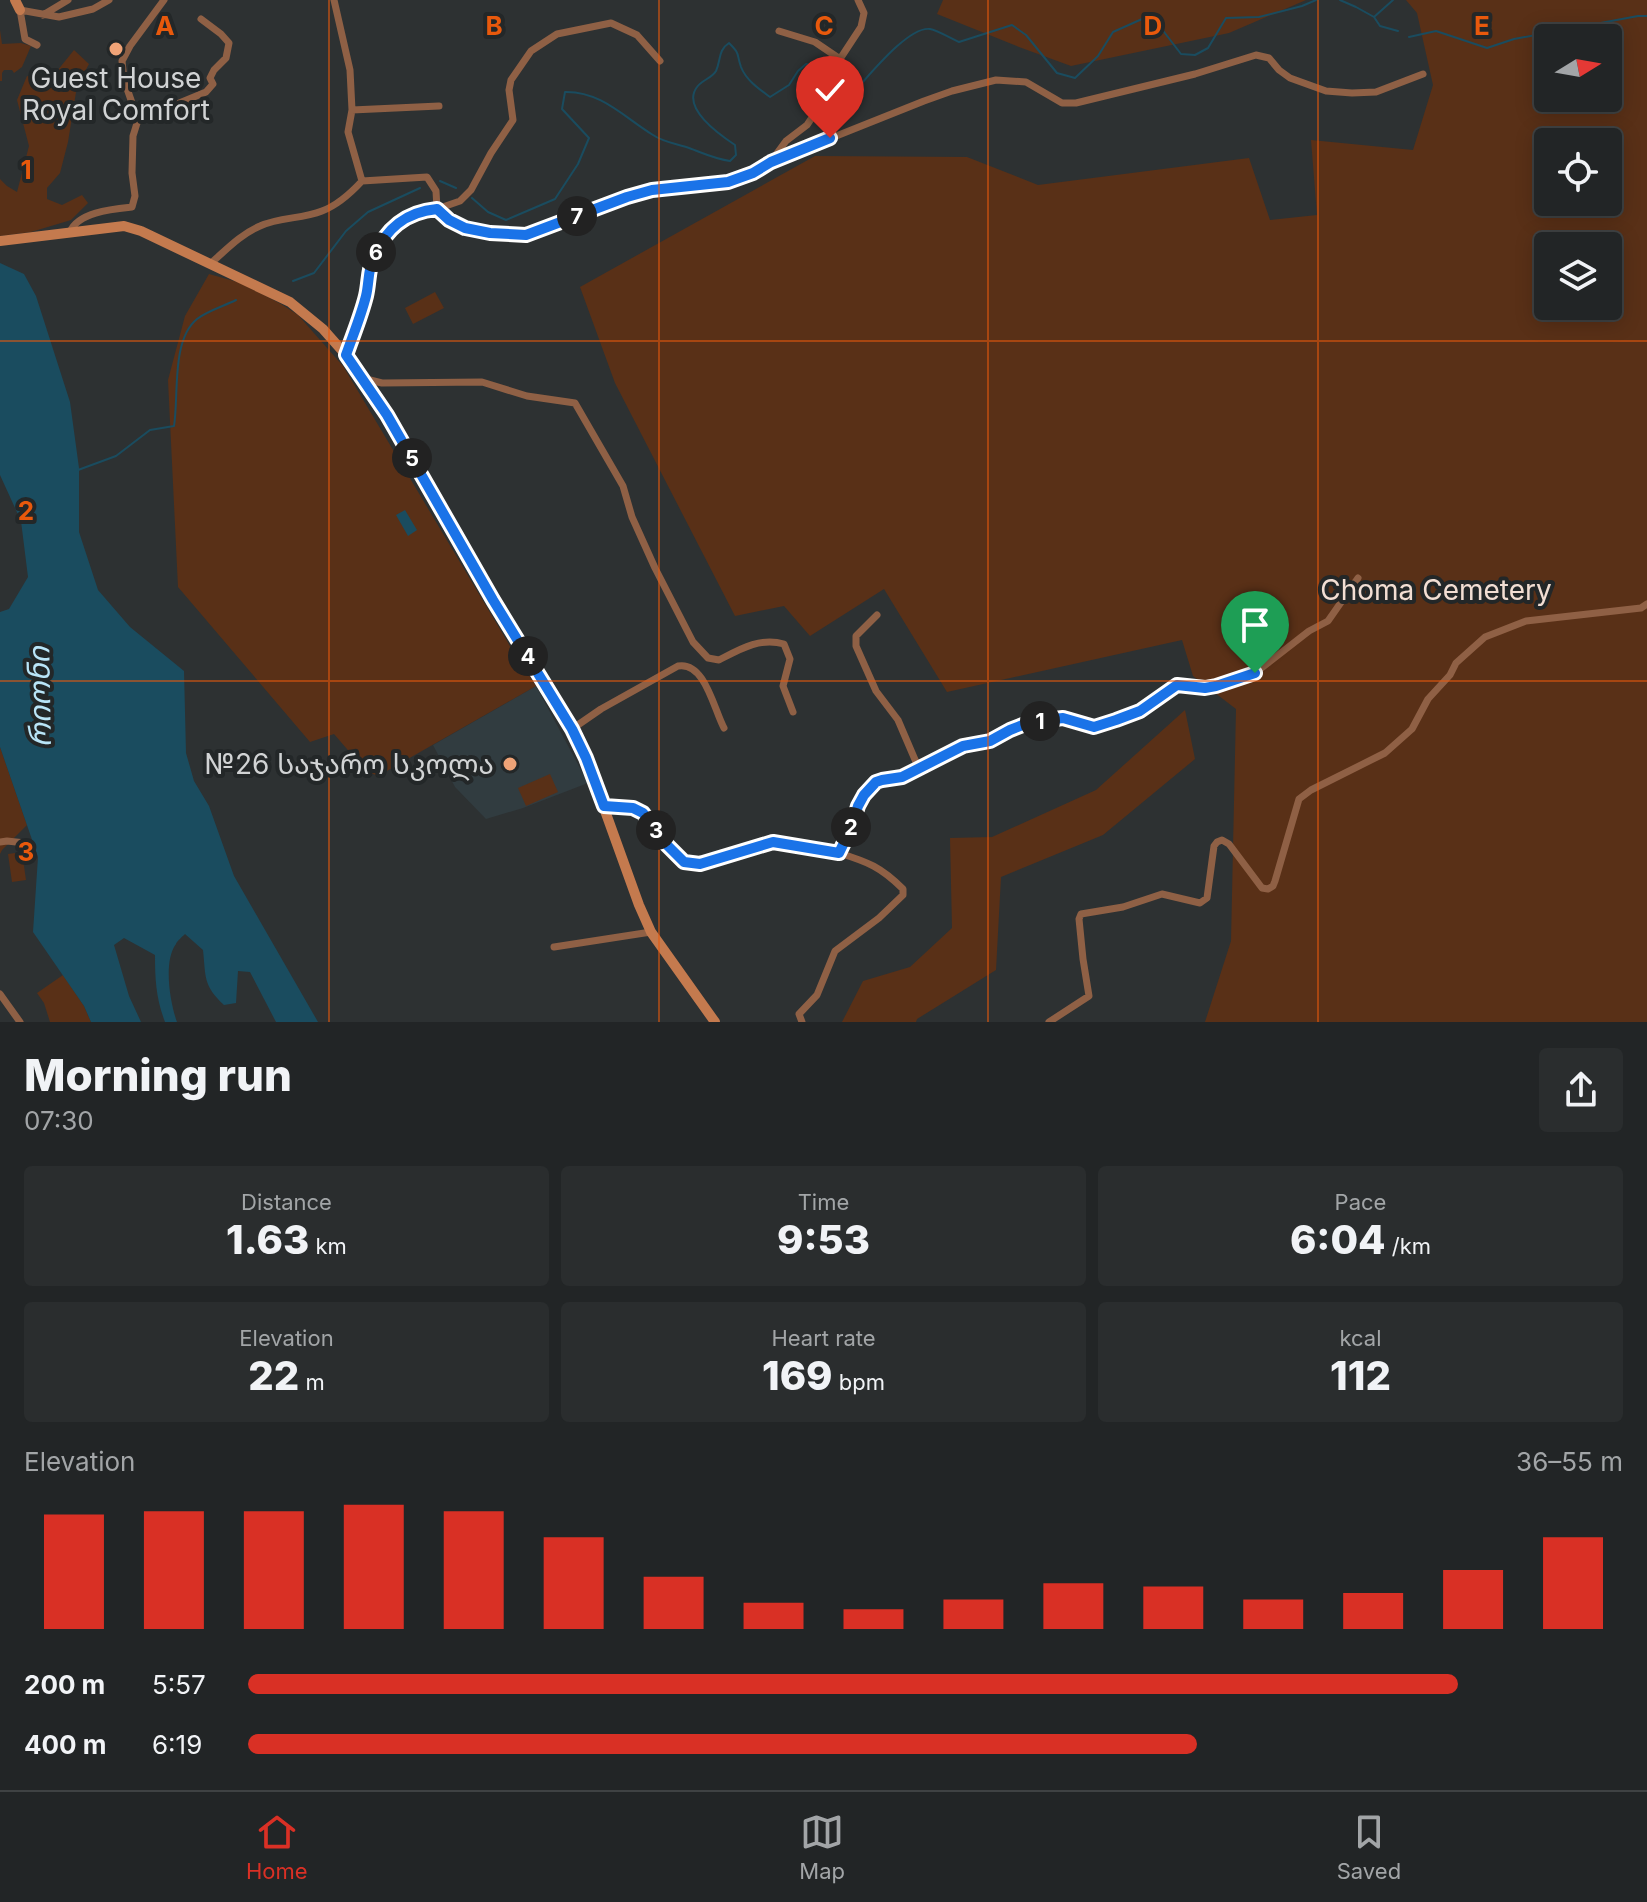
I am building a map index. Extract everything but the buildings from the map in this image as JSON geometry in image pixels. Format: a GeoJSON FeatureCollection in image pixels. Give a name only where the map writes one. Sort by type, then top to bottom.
{"type":"FeatureCollection","features":[{"type":"Feature","properties":{"kind":"main road"},"geometry":{"type":"LineString","coordinates":[[0,241],[124,226],[141,231],[290,302],[323,329],[346,355],[387,415],[493,600],[572,729],[586,758],[651,932],[715,1022]]}},
{"type":"Feature","properties":{"kind":"street"},"geometry":{"type":"LineString","coordinates":[[43,15],[68,0]]}},
{"type":"Feature","properties":{"kind":"street"},"geometry":{"type":"LineString","coordinates":[[18,5],[43,15],[59,17],[93,9],[109,0]]}},
{"type":"Feature","properties":{"kind":"street"},"geometry":{"type":"LineString","coordinates":[[70,232],[70,227],[85,217],[132,207],[135,196],[133,147],[138,120],[124,80],[122,61],[164,0]]}},
{"type":"Feature","properties":{"kind":"street"},"geometry":{"type":"LineString","coordinates":[[334,0],[350,70],[352,110],[348,132],[362,181]]}},
{"type":"Feature","properties":{"kind":"street"},"geometry":{"type":"LineString","coordinates":[[771,162],[786,141],[807,125],[815,113],[840,59],[861,27],[864,13],[858,0]]}},
{"type":"Feature","properties":{"kind":"street"},"geometry":{"type":"LineString","coordinates":[[18,5],[25,39],[37,45]]}},
{"type":"Feature","properties":{"kind":"street"},"geometry":{"type":"LineString","coordinates":[[138,120],[206,92],[213,84],[210,78],[226,58],[229,43],[201,19]]}},
{"type":"Feature","properties":{"kind":"street"},"geometry":{"type":"LineString","coordinates":[[346,355],[366,296],[372,261],[387,232],[411,215],[460,201],[471,190],[513,120],[509,90],[511,80],[531,51],[557,34],[611,23],[637,35],[660,61]]}},
{"type":"Feature","properties":{"kind":"street"},"geometry":{"type":"LineString","coordinates":[[779,31],[815,42],[840,59]]}},
{"type":"Feature","properties":{"kind":"street"},"geometry":{"type":"LineString","coordinates":[[210,264],[236,240],[260,226],[321,212],[346,198],[362,181],[427,177],[436,191],[437,209],[449,220],[465,228],[490,233],[526,235],[652,190],[728,182],[924,101],[996,80],[1026,82],[1062,103],[1076,103],[1195,74],[1256,55],[1269,58],[1290,78],[1326,91],[1376,92],[1423,74]]}},
{"type":"Feature","properties":{"kind":"street"},"geometry":{"type":"LineString","coordinates":[[352,110],[439,106]]}},
{"type":"Feature","properties":{"kind":"street"},"geometry":{"type":"LineString","coordinates":[[362,378],[382,383],[482,382],[527,396],[575,403],[623,486],[632,517],[693,642],[708,658],[719,660],[744,647],[772,641],[784,644],[790,659],[783,686],[793,712]]}},
{"type":"Feature","properties":{"kind":"street"},"geometry":{"type":"LineString","coordinates":[[839,853],[864,795],[876,782],[902,777],[963,746],[990,741],[1030,722],[1063,718],[1094,727],[1140,711],[1177,685],[1205,688],[1255,673],[1309,631],[1328,621],[1358,578]]}},
{"type":"Feature","properties":{"kind":"street"},"geometry":{"type":"LineString","coordinates":[[1049,1022],[1089,996],[1079,919],[1081,914],[1123,907],[1162,894],[1200,903],[1207,898],[1214,846],[1222,840],[1229,844],[1262,888],[1268,889],[1273,886],[1299,799],[1385,753],[1412,729],[1428,699],[1450,675],[1456,663],[1485,637],[1526,621],[1641,608],[1647,604]]}},
{"type":"Feature","properties":{"kind":"street"},"geometry":{"type":"LineString","coordinates":[[877,615],[856,636],[856,646],[876,691],[898,720],[919,769]]}},
{"type":"Feature","properties":{"kind":"street"},"geometry":{"type":"LineString","coordinates":[[572,729],[601,709],[685,664],[696,671],[712,698],[724,728]]}},
{"type":"Feature","properties":{"kind":"street"},"geometry":{"type":"LineString","coordinates":[[604,806],[633,808],[643,813],[684,862],[700,864],[773,842],[839,853],[870,862],[903,889],[903,895],[879,918],[835,951],[817,995],[799,1014],[802,1022]]}},
{"type":"Feature","properties":{"kind":"street"},"geometry":{"type":"LineString","coordinates":[[0,842],[25,843]]}},
{"type":"Feature","properties":{"kind":"street"},"geometry":{"type":"LineString","coordinates":[[554,947],[651,932]]}},
{"type":"Feature","properties":{"kind":"street"},"geometry":{"type":"LineString","coordinates":[[0,994],[20,1022]]}},
{"type":"Feature","properties":{"kind":"shaded area","name":"№26 საჯარო სკოლა"},"geometry":{"type":"Polygon","coordinates":[[[536,686],[588,783],[486,819],[455,787],[433,745],[536,686]]]}},
{"type":"Feature","properties":{"kind":"green space"},"geometry":{"type":"Polygon","coordinates":[[[943,0],[1306,0],[1229,33],[1071,66],[937,14],[943,0]]]}},
{"type":"Feature","properties":{"kind":"green space","name":"Choma Cemetery"},"geometry":{"type":"Polygon","coordinates":[[[1406,0],[1647,0],[1647,1022],[1205,1022],[1231,941],[1236,709],[1193,676],[1182,640],[947,692],[884,589],[810,636],[784,606],[735,616],[615,383],[580,287],[815,156],[967,157],[1038,185],[1249,158],[1270,220],[1317,215],[1311,140],[1413,150],[1433,85],[1417,13],[1406,0]]]}},
{"type":"Feature","properties":{"kind":"green space"},"geometry":{"type":"Polygon","coordinates":[[[0,30],[2,44],[31,46],[22,67],[14,73],[4,70],[2,81],[0,81],[0,30]]]}},
{"type":"Feature","properties":{"kind":"green space"},"geometry":{"type":"Polygon","coordinates":[[[74,50],[89,64],[77,86],[60,173],[47,188],[47,199],[62,205],[82,195],[88,203],[71,220],[31,232],[0,236],[0,179],[17,192],[29,146],[17,100],[27,76],[49,81],[74,50]]]}},
{"type":"Feature","properties":{"kind":"green space"},"geometry":{"type":"Polygon","coordinates":[[[209,274],[241,283],[298,315],[343,366],[536,686],[378,776],[366,771],[334,734],[310,742],[178,587],[168,380],[185,316],[209,274]]]}},
{"type":"Feature","properties":{"kind":"green space"},"geometry":{"type":"Polygon","coordinates":[[[435,292],[444,308],[413,324],[405,308],[435,292]]]}},
{"type":"Feature","properties":{"kind":"green space"},"geometry":{"type":"Polygon","coordinates":[[[1185,710],[1195,759],[1103,835],[1001,877],[996,970],[916,1022],[842,1022],[863,981],[910,967],[952,928],[950,838],[992,837],[1096,790],[1185,710]]]}},
{"type":"Feature","properties":{"kind":"green space"},"geometry":{"type":"Polygon","coordinates":[[[0,747],[27,825],[0,854],[0,747]]]}},
{"type":"Feature","properties":{"kind":"green space"},"geometry":{"type":"Polygon","coordinates":[[[550,774],[558,792],[526,806],[518,788],[550,774]]]}},
{"type":"Feature","properties":{"kind":"green space"},"geometry":{"type":"Polygon","coordinates":[[[22,852],[26,880],[12,882],[8,854],[22,852]]]}},
{"type":"Feature","properties":{"kind":"green space"},"geometry":{"type":"Polygon","coordinates":[[[63,975],[91,1022],[50,1022],[37,993],[63,975]]]}},
{"type":"Feature","properties":{"kind":"water","name":"რიონი"},"geometry":{"type":"Polygon","coordinates":[[[0,263],[24,274],[36,296],[70,402],[79,468],[79,532],[98,590],[130,627],[184,671],[186,753],[194,781],[209,806],[234,876],[318,1022],[276,1022],[250,972],[238,971],[236,1003],[224,1005],[209,986],[203,950],[185,934],[172,951],[169,971],[170,993],[177,1022],[165,1022],[162,1013],[155,955],[124,938],[114,945],[129,996],[141,1022],[91,1022],[84,1006],[33,932],[38,857],[0,747],[0,612],[9,609],[28,577],[21,521],[0,475],[0,263]]]}},
{"type":"Feature","properties":{"kind":"water"},"geometry":{"type":"Polygon","coordinates":[[[405,510],[417,530],[408,536],[396,515],[405,510]]]}},
{"type":"Feature","properties":{"kind":"waterway"},"geometry":{"type":"LineString","coordinates":[[840,79],[844,91],[853,93],[889,54],[921,30],[930,29],[959,42],[1012,25],[1026,35],[1057,73],[1075,78],[1098,56],[1113,32],[1151,15],[1181,54],[1195,55],[1208,48],[1226,18],[1259,17],[1316,0]]}},
{"type":"Feature","properties":{"kind":"waterway"},"geometry":{"type":"LineString","coordinates":[[1340,0],[1374,17],[1393,0]]}},
{"type":"Feature","properties":{"kind":"waterway"},"geometry":{"type":"LineString","coordinates":[[1409,37],[1436,31],[1487,48],[1514,39],[1647,16]]}},
{"type":"Feature","properties":{"kind":"waterway"},"geometry":{"type":"LineString","coordinates":[[1374,17],[1380,26],[1398,31]]}},
{"type":"Feature","properties":{"kind":"waterway"},"geometry":{"type":"LineString","coordinates":[[472,198],[488,212],[506,220],[555,199],[578,164],[589,138],[562,109],[565,92],[601,101],[661,139],[730,161],[736,155],[735,145],[704,120],[694,104],[693,95],[697,87],[716,71],[725,46],[729,43],[733,47],[746,76],[770,97],[789,85],[806,64],[826,67]]}},
{"type":"Feature","properties":{"kind":"waterway"},"geometry":{"type":"LineString","coordinates":[[440,181],[456,188]]}},
{"type":"Feature","properties":{"kind":"waterway"},"geometry":{"type":"LineString","coordinates":[[293,281],[314,273],[346,231],[368,212],[420,188]]}},
{"type":"Feature","properties":{"kind":"waterway"},"geometry":{"type":"LineString","coordinates":[[78,470],[116,456],[150,430],[174,426],[183,340],[197,319],[236,300]]}},
{"type":"Feature","properties":{"kind":"place","name":"Guest House Royal Comfort"},"geometry":{"type":"Point","coordinates":[116,49]}},
{"type":"Feature","properties":{"kind":"place","name":"№26 საჯარო სკოლა"},"geometry":{"type":"Point","coordinates":[510,764]}},
{"type":"Feature","properties":{"kind":"route"},"geometry":{"type":"LineString","coordinates":[[830,138],[728,182],[652,190],[526,235],[465,228],[437,209],[424,210],[387,232],[372,261],[366,296],[346,355],[387,415],[493,600],[572,729],[604,806],[633,808],[643,813],[684,862],[700,864],[773,842],[839,853],[858,806],[876,782],[902,777],[963,746],[990,741],[1030,722],[1063,718],[1094,727],[1140,711],[1177,685],[1205,688],[1255,673]]}}]}
